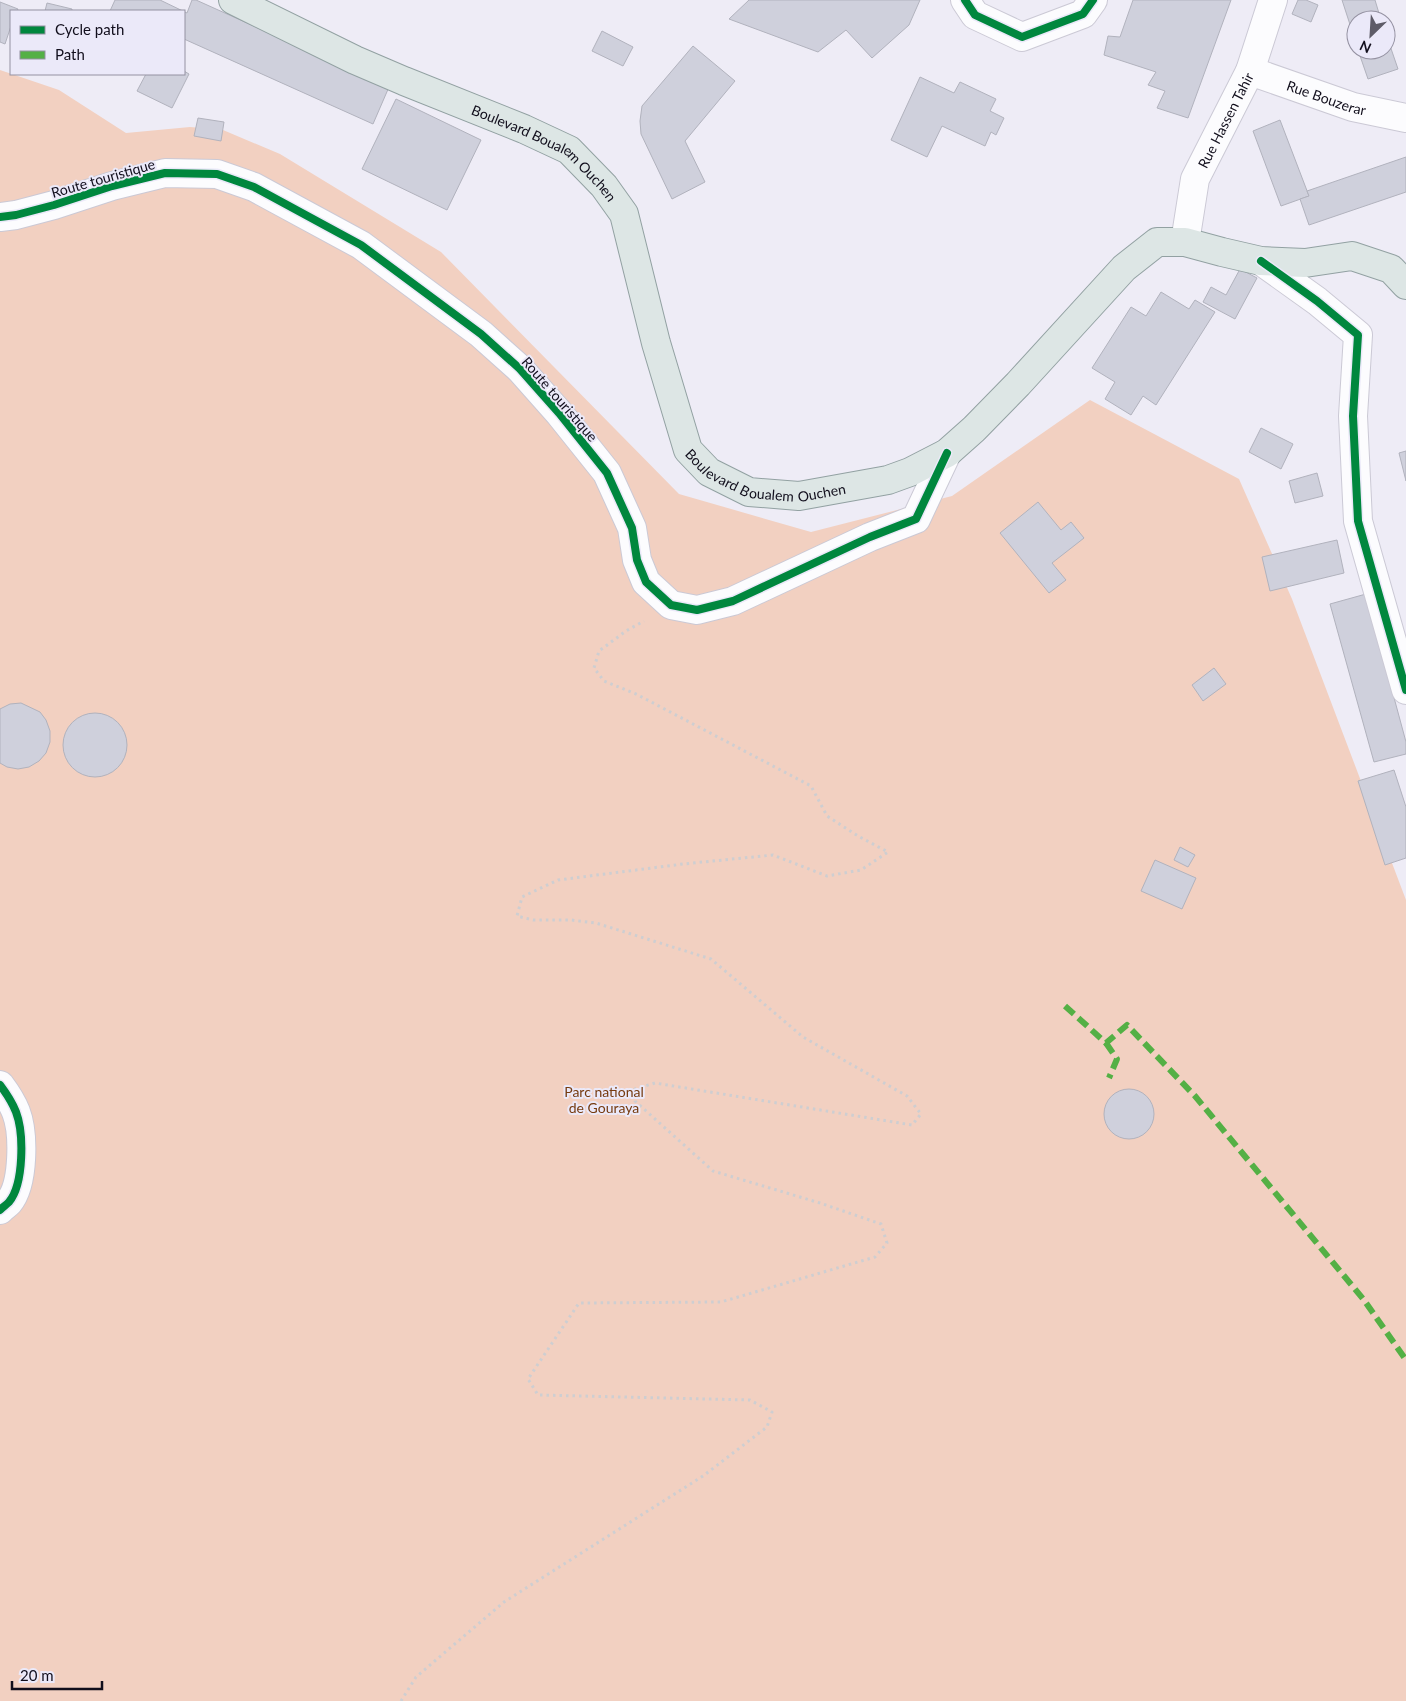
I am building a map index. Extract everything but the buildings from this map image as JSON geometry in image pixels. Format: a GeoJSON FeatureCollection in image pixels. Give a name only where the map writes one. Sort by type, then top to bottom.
{"type":"FeatureCollection","features":[{"type":"Feature","properties":{"kind":"main road","name":"Boulevard Boualem Ouchen"},"geometry":{"type":"LineString","coordinates":[[233,0],[355,60],[524,129],[569,150],[604,186],[624,214],[656,343],[688,450],[709,472],[749,492],[799,496],[888,480],[910,472],[947,454],[1018,384],[1124,268],[1157,242],[1185,242],[1262,261],[1304,263],[1352,256],[1390,269],[1406,286]]}},
{"type":"Feature","properties":{"kind":"street"},"geometry":{"type":"LineString","coordinates":[[965,0],[975,16],[1022,37],[1083,14],[1093,0]]}},
{"type":"Feature","properties":{"kind":"street","name":"Rue Hassen Tahir"},"geometry":{"type":"LineString","coordinates":[[1185,242],[1195,179],[1250,71],[1273,0]]}},
{"type":"Feature","properties":{"kind":"street","name":"Rue Bouzerar"},"geometry":{"type":"LineString","coordinates":[[1250,71],[1353,107],[1406,118]]}},
{"type":"Feature","properties":{"kind":"street","name":"Route touristique"},"geometry":{"type":"LineString","coordinates":[[0,217],[16,215],[54,205],[112,186],[165,173],[217,174],[254,187],[361,245],[481,334],[520,369],[559,413],[607,473],[632,528],[638,560],[646,582],[670,605]]}},
{"type":"Feature","properties":{"kind":"street"},"geometry":{"type":"LineString","coordinates":[[1262,261],[1317,301],[1358,335],[1353,416],[1358,521],[1406,690]]}},
{"type":"Feature","properties":{"kind":"street"},"geometry":{"type":"LineString","coordinates":[[670,605],[697,610],[733,601],[870,537],[916,519],[947,454]]}},
{"type":"Feature","properties":{"kind":"street"},"geometry":{"type":"LineString","coordinates":[[0,1085],[16,1112],[22,1154],[18,1180],[10,1201],[0,1210]]}},
{"type":"Feature","properties":{"kind":"path"},"geometry":{"type":"LineString","coordinates":[[401,1701],[416,1677],[504,1602],[703,1476],[767,1427],[772,1412],[750,1400],[538,1395],[528,1379],[579,1303],[721,1302],[874,1258],[887,1243],[881,1224],[820,1203],[713,1171],[635,1100],[635,1089],[655,1083],[912,1125],[922,1114],[907,1096],[803,1037],[712,959],[596,923],[571,920],[533,920],[516,916],[522,897],[558,880],[683,864],[774,855],[827,876],[861,870],[888,852],[827,816],[811,786],[644,699],[604,681],[594,668],[599,651],[670,605]]}},
{"type":"Feature","properties":{"kind":"green space","name":"Parc national de Gouraya"},"geometry":{"type":"Polygon","coordinates":[[[0,70],[10,75],[59,90],[126,133],[190,127],[223,130],[280,154],[441,252],[679,494],[811,532],[952,496],[1090,400],[1239,479],[1292,599],[1406,900],[1406,1701],[0,1701],[0,70]]]}},
{"type":"Feature","properties":{"kind":"marked path"},"geometry":{"type":"LineString","coordinates":[[1065,1006],[1106,1043],[1127,1025],[1195,1096],[1364,1300],[1406,1360]]}},
{"type":"Feature","properties":{"kind":"marked path"},"geometry":{"type":"LineString","coordinates":[[1106,1043],[1117,1059],[1109,1078]]}},
{"type":"Feature","properties":{"kind":"cycle path"},"geometry":{"type":"LineString","coordinates":[[965,0],[975,15],[1022,37],[1083,14],[1093,0]]}},
{"type":"Feature","properties":{"kind":"cycle path"},"geometry":{"type":"LineString","coordinates":[[0,217],[16,215],[54,205],[112,186],[165,173],[217,174],[254,187],[361,245],[481,334],[520,369],[559,413],[607,473],[632,528],[637,560],[646,582],[671,605],[697,610],[733,601],[870,537],[916,519],[947,453]]}},
{"type":"Feature","properties":{"kind":"cycle path"},"geometry":{"type":"LineString","coordinates":[[1261,261],[1317,301],[1358,335],[1353,416],[1358,521],[1406,690]]}},
{"type":"Feature","properties":{"kind":"cycle path"},"geometry":{"type":"LineString","coordinates":[[0,1085],[16,1112],[19,1121],[21,1145],[18,1183],[9,1202],[0,1210]]}}]}
